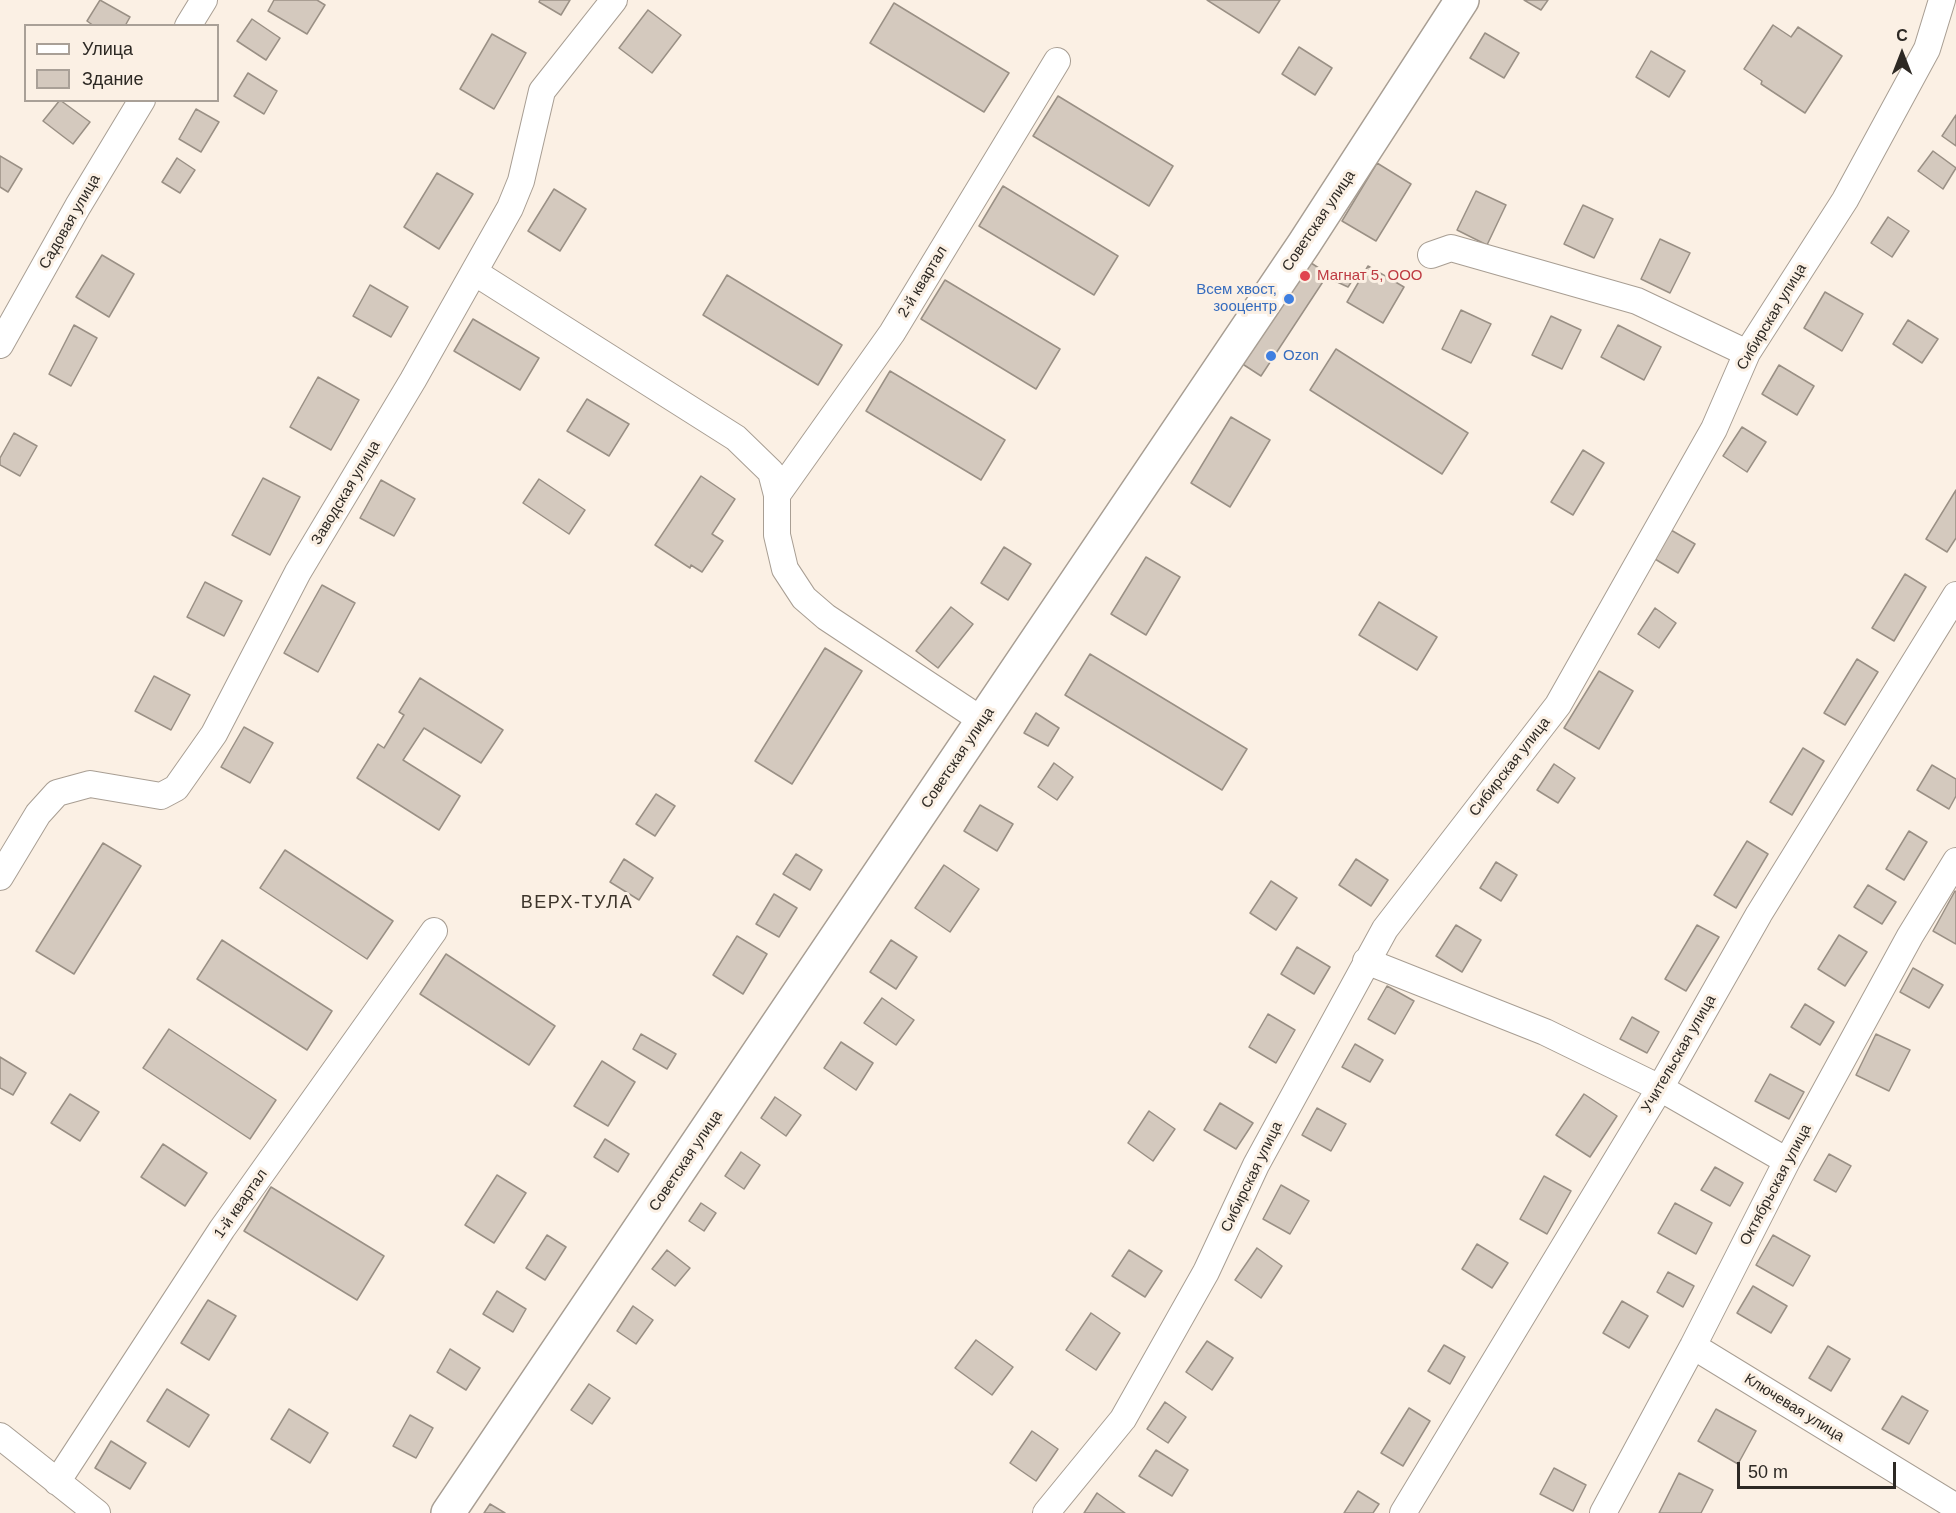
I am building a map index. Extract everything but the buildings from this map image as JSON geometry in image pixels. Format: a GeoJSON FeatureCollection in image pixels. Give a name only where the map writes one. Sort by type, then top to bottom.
{"type":"FeatureCollection","features":[{"type":"Feature","properties":{"kind":"main road","name":"Советская улица"},"geometry":{"type":"LineString","coordinates":[[448,1513],[1316,227],[1462,0]]}},
{"type":"Feature","properties":{"kind":"street"},"geometry":{"type":"LineString","coordinates":[[189,24],[204,0]]}},
{"type":"Feature","properties":{"kind":"street","name":"Заводская улица"},"geometry":{"type":"LineString","coordinates":[[0,877],[38,814],[57,793],[90,784],[126,792],[160,796],[177,788],[214,734],[298,572],[413,380],[510,208],[521,181],[542,92],[614,0]]}},
{"type":"Feature","properties":{"kind":"street","name":"Сибирская улица"},"geometry":{"type":"LineString","coordinates":[[1046,1513],[1123,1419],[1206,1272],[1256,1165],[1385,929],[1558,705],[1714,429],[1747,353],[1845,200],[1927,49],[1942,0]]}},
{"type":"Feature","properties":{"kind":"street","name":"2-й квартал"},"geometry":{"type":"LineString","coordinates":[[777,495],[892,333],[1057,61]]}},
{"type":"Feature","properties":{"kind":"street","name":"Садовая улица"},"geometry":{"type":"LineString","coordinates":[[0,345],[78,206],[141,102]]}},
{"type":"Feature","properties":{"kind":"street"},"geometry":{"type":"LineString","coordinates":[[1431,255],[1451,248],[1637,301],[1747,353]]}},
{"type":"Feature","properties":{"kind":"street"},"geometry":{"type":"LineString","coordinates":[[474,272],[736,438],[771,472],[777,495],[777,535],[785,569],[804,598],[826,617],[983,721]]}},
{"type":"Feature","properties":{"kind":"street","name":"Учительская улица"},"geometry":{"type":"LineString","coordinates":[[1403,1513],[1660,1088],[1759,914],[1956,595]]}},
{"type":"Feature","properties":{"kind":"street","name":"Октябрьская улица"},"geometry":{"type":"LineString","coordinates":[[1603,1513],[1693,1346],[1787,1161],[1911,936],[1956,861]]}},
{"type":"Feature","properties":{"kind":"street","name":"1-й квартал"},"geometry":{"type":"LineString","coordinates":[[57,1482],[222,1229],[435,932]]}},
{"type":"Feature","properties":{"kind":"street"},"geometry":{"type":"LineString","coordinates":[[1366,961],[1545,1032],[1660,1088],[1787,1161]]}},
{"type":"Feature","properties":{"kind":"street","name":"Ключевая улица"},"geometry":{"type":"LineString","coordinates":[[1693,1346],[1956,1507]]}},
{"type":"Feature","properties":{"kind":"street"},"geometry":{"type":"LineString","coordinates":[[0,1436],[97,1513]]}},
{"type":"Feature","properties":{"kind":"place","name":"Магнат 5, ООО"},"geometry":{"type":"Point","coordinates":[1305,276]}},
{"type":"Feature","properties":{"kind":"place","name":"Всем хвост, зооцентр"},"geometry":{"type":"Point","coordinates":[1289,299]}},
{"type":"Feature","properties":{"kind":"place","name":"Ozon"},"geometry":{"type":"Point","coordinates":[1271,356]}},
{"type":"Feature","properties":{"kind":"district","name":"ВЕРХ-ТУЛА"},"geometry":{"type":"Point","coordinates":[577,903]}}]}
